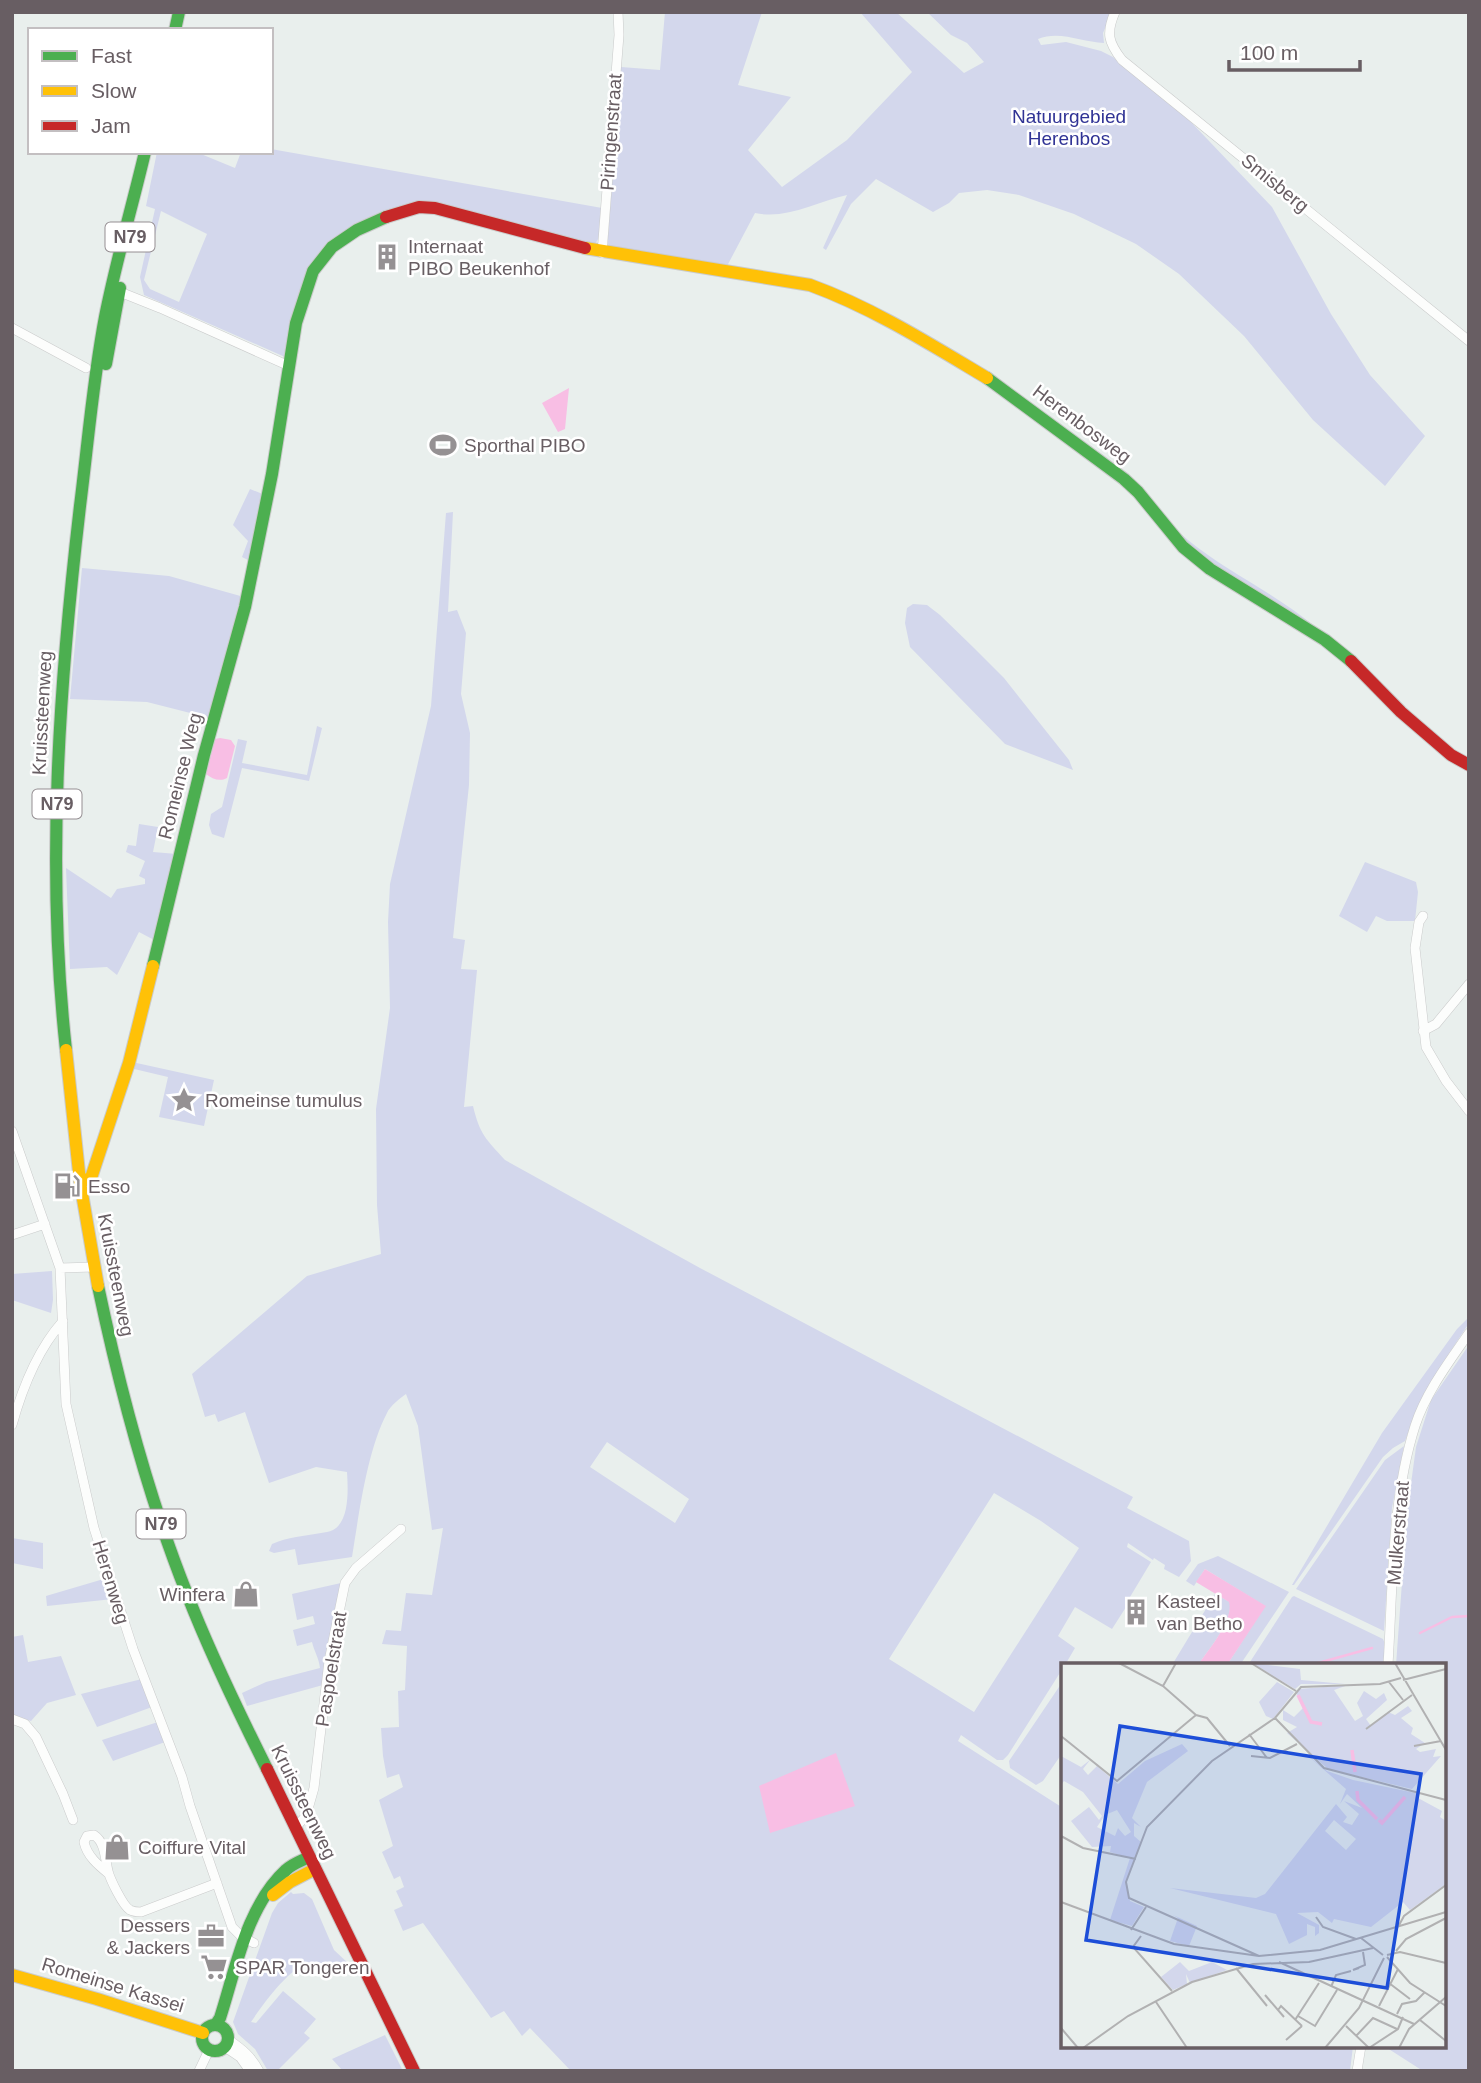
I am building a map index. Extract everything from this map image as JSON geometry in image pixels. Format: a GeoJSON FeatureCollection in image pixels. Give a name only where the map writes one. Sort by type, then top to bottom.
{"type":"FeatureCollection","features":[{"type":"Feature","properties":{"kind":"main road","name":"Kruissteenweg"},"geometry":{"type":"LineString","coordinates":[[145,154],[128,215],[115,290],[98,356],[69,600],[62,683],[56,863],[61,1007],[79,1182],[116,1368],[139,1455],[186,1592],[221,1675],[414,2071]]}},
{"type":"Feature","properties":{"kind":"main road","name":"Herenbosweg"},"geometry":{"type":"LineString","coordinates":[[289,366],[296,323],[313,271],[332,247],[357,230],[385,217],[419,207],[459,213],[602,253],[828,290],[929,343],[988,378],[1061,431],[1124,479],[1183,547],[1210,569],[1325,640],[1346,656],[1401,712],[1451,755],[1468,761]]}},
{"type":"Feature","properties":{"kind":"main road","name":"Romeinse Weg"},"geometry":{"type":"LineString","coordinates":[[79,1182],[91,1178],[134,1043],[204,755],[246,607],[272,474],[289,366]]}},
{"type":"Feature","properties":{"kind":"main road"},"geometry":{"type":"LineString","coordinates":[[209,2050],[217,2051],[223,2035],[257,1912],[267,1893],[284,1872],[309,1857]]}},
{"type":"Feature","properties":{"kind":"main road"},"geometry":{"type":"LineString","coordinates":[[250,1941],[274,1894],[290,1882],[316,1869]]}},
{"type":"Feature","properties":{"kind":"main road","name":"Romeinse Kassei"},"geometry":{"type":"LineString","coordinates":[[12,1975],[72,1991],[203,2033]]}},
{"type":"Feature","properties":{"kind":"main road","name":"Romeinse Kassei"},"geometry":{"type":"LineString","coordinates":[[209,2050],[203,2043],[203,2033],[210,2026],[223,2035]]}},
{"type":"Feature","properties":{"kind":"street","name":"Piringenstraat"},"geometry":{"type":"LineString","coordinates":[[602,253],[619,35],[618,12]]}},
{"type":"Feature","properties":{"kind":"street","name":"Smisberg"},"geometry":{"type":"LineString","coordinates":[[1115,12],[1110,23],[1110,42],[1122,60],[1469,341]]}},
{"type":"Feature","properties":{"kind":"street"},"geometry":{"type":"LineString","coordinates":[[115,290],[289,366]]}},
{"type":"Feature","properties":{"kind":"street"},"geometry":{"type":"LineString","coordinates":[[12,328],[86,368]]}},
{"type":"Feature","properties":{"kind":"street"},"geometry":{"type":"LineString","coordinates":[[1423,916],[1419,922],[1415,948],[1426,1047],[1446,1081],[1469,1111]]}},
{"type":"Feature","properties":{"kind":"street"},"geometry":{"type":"LineString","coordinates":[[1423,1031],[1436,1024],[1469,984]]}},
{"type":"Feature","properties":{"kind":"street","name":"Herenweg"},"geometry":{"type":"LineString","coordinates":[[12,1131],[60,1268],[66,1404],[94,1528],[118,1609],[182,1777],[232,1927],[250,1941]]}},
{"type":"Feature","properties":{"kind":"street"},"geometry":{"type":"LineString","coordinates":[[12,1235],[45,1224]]}},
{"type":"Feature","properties":{"kind":"street"},"geometry":{"type":"LineString","coordinates":[[60,1268],[94,1267]]}},
{"type":"Feature","properties":{"kind":"street"},"geometry":{"type":"LineString","coordinates":[[12,1425],[30,1375],[63,1321]]}},
{"type":"Feature","properties":{"kind":"street","name":"Mulkerstraat"},"geometry":{"type":"LineString","coordinates":[[1388,1663],[1397,1508],[1415,1424],[1443,1370],[1469,1333]]}},
{"type":"Feature","properties":{"kind":"street","name":"Paspoelstraat"},"geometry":{"type":"LineString","coordinates":[[295,1828],[306,1816],[314,1788],[329,1661],[345,1583],[356,1568],[401,1529]]}},
{"type":"Feature","properties":{"kind":"street"},"geometry":{"type":"LineString","coordinates":[[12,1719],[25,1724],[36,1737],[73,1821]]}},
{"type":"Feature","properties":{"kind":"street"},"geometry":{"type":"LineString","coordinates":[[109,1874],[125,1906],[132,1912],[141,1912],[217,1883]]}},
{"type":"Feature","properties":{"kind":"street"},"geometry":{"type":"LineString","coordinates":[[223,2035],[250,2071]]}},
{"type":"Feature","properties":{"kind":"street"},"geometry":{"type":"LineString","coordinates":[[223,2035],[245,2050],[259,2071]]}},
{"type":"Feature","properties":{"kind":"street"},"geometry":{"type":"LineString","coordinates":[[1357,2071],[1360,2048]]}},
{"type":"Feature","properties":{"kind":"street"},"geometry":{"type":"LineString","coordinates":[[199,2071],[209,2050]]}},
{"type":"Feature","properties":{"kind":"green space","name":"Natuurgebied Herenbos"},"geometry":{"type":"Polygon","coordinates":[[[665,12],[762,12],[738,85],[791,97],[748,150],[782,187],[847,140],[912,72],[860,12],[896,12],[964,73],[984,62],[967,43],[951,35],[927,12],[1112,12],[1103,33],[1104,43],[1062,36],[1038,39],[1041,45],[1066,42],[1113,57],[1189,120],[1272,207],[1331,314],[1370,375],[1425,436],[1385,486],[1313,420],[1244,336],[1179,274],[1136,244],[1074,214],[1019,195],[987,190],[959,193],[949,203],[933,212],[876,179],[851,204],[826,250],[823,248],[847,195],[790,212],[767,215],[755,213],[726,268],[612,249],[608,244],[608,236],[621,67],[660,70],[665,12]]]}},
{"type":"Feature","properties":{"kind":"green space"},"geometry":{"type":"Polygon","coordinates":[[[273,149],[602,208],[602,224],[598,239],[592,246],[443,207],[379,217],[305,276],[294,309],[285,357],[144,295],[140,277],[155,209],[146,206],[157,154],[201,154],[235,168],[240,154],[273,154],[273,149]],[[161,211],[144,280],[150,289],[179,302],[207,234],[161,211]]]}},
{"type":"Feature","properties":{"kind":"green space"},"geometry":{"type":"Polygon","coordinates":[[[250,489],[265,495],[252,562],[242,557],[248,541],[233,525],[250,489]]]}},
{"type":"Feature","properties":{"kind":"green space"},"geometry":{"type":"Polygon","coordinates":[[[453,512],[448,612],[457,610],[466,633],[461,694],[470,733],[469,785],[453,938],[465,940],[461,969],[477,970],[464,1107],[473,1106],[478,1124],[493,1147],[505,1160],[700,1268],[1133,1497],[1127,1508],[1189,1541],[1191,1561],[1179,1577],[1164,1569],[1165,1565],[1128,1543],[1127,1547],[1151,1562],[1128,1604],[1112,1629],[1075,1607],[1058,1636],[1075,1648],[1066,1663],[1061,1663],[1061,1671],[1003,1760],[997,1760],[961,1735],[958,1741],[1061,1807],[1061,2048],[1353,2048],[1350,2071],[571,2071],[530,2028],[522,2036],[504,2011],[491,2018],[423,1923],[403,1931],[394,1910],[403,1906],[396,1891],[404,1887],[400,1876],[394,1879],[382,1852],[393,1846],[379,1800],[403,1787],[399,1774],[387,1778],[381,1728],[399,1727],[398,1691],[405,1690],[407,1646],[382,1644],[386,1630],[401,1631],[406,1593],[432,1595],[443,1528],[432,1530],[418,1426],[406,1394],[388,1410],[374,1445],[352,1557],[298,1565],[295,1549],[274,1553],[269,1551],[272,1544],[330,1531],[339,1526],[347,1504],[347,1472],[316,1467],[269,1483],[245,1412],[218,1422],[215,1414],[205,1417],[192,1374],[307,1276],[381,1254],[377,1205],[376,1109],[390,1008],[390,884],[431,706],[446,513],[453,512]],[[607,1442],[590,1467],[675,1523],[689,1499],[607,1442]],[[994,1493],[889,1659],[974,1712],[1079,1548],[994,1493]]]}},
{"type":"Feature","properties":{"kind":"green space"},"geometry":{"type":"Polygon","coordinates":[[[1160,513],[1203,552],[1314,626],[1256,595],[1182,543],[1160,513]]]}},
{"type":"Feature","properties":{"kind":"green space"},"geometry":{"type":"Polygon","coordinates":[[[82,568],[169,576],[244,597],[210,718],[147,702],[70,699],[82,568]]]}},
{"type":"Feature","properties":{"kind":"green space"},"geometry":{"type":"Polygon","coordinates":[[[913,604],[927,605],[940,615],[1004,678],[1069,760],[1073,770],[1005,744],[910,647],[905,623],[907,608],[913,604]]]}},
{"type":"Feature","properties":{"kind":"green space"},"geometry":{"type":"Polygon","coordinates":[[[317,726],[322,728],[309,781],[242,768],[224,838],[212,834],[209,825],[211,814],[222,807],[238,739],[247,741],[242,763],[307,775],[317,726]]]}},
{"type":"Feature","properties":{"kind":"green space"},"geometry":{"type":"Polygon","coordinates":[[[139,824],[158,827],[153,852],[177,854],[156,941],[139,932],[117,975],[107,967],[70,969],[66,868],[111,898],[117,889],[145,884],[145,879],[139,876],[145,861],[126,852],[128,845],[136,846],[139,824]]]}},
{"type":"Feature","properties":{"kind":"green space"},"geometry":{"type":"Polygon","coordinates":[[[1365,862],[1416,882],[1418,892],[1415,921],[1387,921],[1376,916],[1367,932],[1339,916],[1365,862]]]}},
{"type":"Feature","properties":{"kind":"green space"},"geometry":{"type":"Polygon","coordinates":[[[132,1062],[214,1080],[204,1126],[159,1117],[168,1077],[130,1068],[132,1062]]]}},
{"type":"Feature","properties":{"kind":"green space"},"geometry":{"type":"Polygon","coordinates":[[[52,1271],[51,1313],[12,1300],[12,1274],[52,1271]]]}},
{"type":"Feature","properties":{"kind":"green space"},"geometry":{"type":"Polygon","coordinates":[[[1469,1317],[1469,1323],[1418,1407],[1405,1441],[1383,1457],[1292,1585],[1382,1433],[1457,1329],[1469,1317]]]}},
{"type":"Feature","properties":{"kind":"green space"},"geometry":{"type":"Polygon","coordinates":[[[1469,1345],[1469,2071],[1423,2071],[1387,2048],[1446,2048],[1446,1663],[1396,1663],[1407,1513],[1416,1447],[1431,1400],[1469,1345]]]}},
{"type":"Feature","properties":{"kind":"green space"},"geometry":{"type":"Polygon","coordinates":[[[1404,1446],[1392,1508],[1384,1631],[1296,1589],[1385,1460],[1404,1446]]]}},
{"type":"Feature","properties":{"kind":"green space"},"geometry":{"type":"Polygon","coordinates":[[[12,1538],[43,1543],[43,1569],[12,1563],[12,1538]]]}},
{"type":"Feature","properties":{"kind":"green space"},"geometry":{"type":"Polygon","coordinates":[[[1218,1556],[1289,1592],[1241,1663],[1228,1663],[1265,1606],[1205,1569],[1194,1586],[1186,1581],[1198,1564],[1218,1556]]]}},
{"type":"Feature","properties":{"kind":"green space"},"geometry":{"type":"Polygon","coordinates":[[[107,1578],[113,1599],[47,1606],[46,1596],[107,1578]]]}},
{"type":"Feature","properties":{"kind":"green space"},"geometry":{"type":"Polygon","coordinates":[[[341,1583],[323,1685],[247,1706],[242,1693],[266,1682],[320,1668],[312,1642],[297,1646],[293,1630],[315,1624],[313,1616],[297,1620],[292,1594],[341,1583]]]}},
{"type":"Feature","properties":{"kind":"green space"},"geometry":{"type":"Polygon","coordinates":[[[1215,1594],[1230,1602],[1228,1618],[1199,1663],[1173,1663],[1215,1594]]]}},
{"type":"Feature","properties":{"kind":"green space"},"geometry":{"type":"Polygon","coordinates":[[[1292,1597],[1383,1639],[1383,1663],[1249,1663],[1292,1597]]]}},
{"type":"Feature","properties":{"kind":"green space"},"geometry":{"type":"Polygon","coordinates":[[[23,1635],[28,1662],[61,1656],[76,1695],[47,1703],[31,1721],[12,1715],[12,1637],[23,1635]]]}},
{"type":"Feature","properties":{"kind":"green space"},"geometry":{"type":"Polygon","coordinates":[[[142,1679],[152,1707],[97,1727],[81,1694],[142,1679]]]}},
{"type":"Feature","properties":{"kind":"green space"},"geometry":{"type":"Polygon","coordinates":[[[1061,1684],[1061,1755],[1043,1781],[1036,1785],[1010,1768],[1009,1761],[1061,1684]]]}},
{"type":"Feature","properties":{"kind":"green space"},"geometry":{"type":"Polygon","coordinates":[[[158,1722],[165,1742],[113,1761],[102,1740],[158,1722]]]}},
{"type":"Feature","properties":{"kind":"green space"},"geometry":{"type":"Polygon","coordinates":[[[291,1892],[304,1893],[312,1899],[334,1950],[349,1964],[304,1965],[282,1982],[261,2008],[251,2022],[256,2023],[283,1991],[316,2019],[304,2033],[310,2038],[277,2071],[268,2071],[255,2049],[238,2034],[233,2022],[272,1913],[278,1903],[291,1892]]]}},
{"type":"Feature","properties":{"kind":"green space"},"geometry":{"type":"Polygon","coordinates":[[[385,2035],[403,2071],[343,2071],[332,2059],[385,2035]]]}},
{"type":"Feature","properties":{"kind":"shaded area"},"geometry":{"type":"Polygon","coordinates":[[[569,388],[565,429],[558,432],[542,403],[569,388]]]}},
{"type":"Feature","properties":{"kind":"shaded area"},"geometry":{"type":"Polygon","coordinates":[[[215,739],[231,740],[235,746],[227,778],[219,780],[206,774],[215,739]]]}},
{"type":"Feature","properties":{"kind":"shaded area"},"geometry":{"type":"Polygon","coordinates":[[[1205,1569],[1266,1606],[1228,1663],[1199,1663],[1220,1634],[1230,1609],[1229,1602],[1196,1582],[1205,1569]]]}},
{"type":"Feature","properties":{"kind":"shaded area"},"geometry":{"type":"Polygon","coordinates":[[[836,1753],[855,1806],[770,1833],[759,1786],[836,1753]]]}},
{"type":"Feature","properties":{"kind":"waterway"},"geometry":{"type":"LineString","coordinates":[[1420,1633],[1452,1617],[1469,1616]]}},
{"type":"Feature","properties":{"kind":"waterway"},"geometry":{"type":"LineString","coordinates":[[1318,1663],[1372,1648]]}},
{"type":"Feature","properties":{"kind":"traffic: fast"},"geometry":{"type":"LineString","coordinates":[[175,28],[179,12]]}},
{"type":"Feature","properties":{"kind":"traffic: fast"},"geometry":{"type":"LineString","coordinates":[[66,1050],[60,982],[56,846],[66,641],[101,340],[114,275],[144,154]]}},
{"type":"Feature","properties":{"kind":"traffic: fast"},"geometry":{"type":"LineString","coordinates":[[153,966],[204,755],[245,607],[272,474],[296,323],[313,271],[332,247],[357,230],[386,217]]}},
{"type":"Feature","properties":{"kind":"traffic: fast"},"geometry":{"type":"LineString","coordinates":[[106,364],[120,288]]}},
{"type":"Feature","properties":{"kind":"traffic: fast"},"geometry":{"type":"LineString","coordinates":[[987,378],[1124,479],[1183,547],[1210,569],[1325,640],[1351,661]]}},
{"type":"Feature","properties":{"kind":"traffic: fast"},"geometry":{"type":"LineString","coordinates":[[98,1286],[136,1442],[159,1518],[196,1616],[267,1769]]}},
{"type":"Feature","properties":{"kind":"traffic: fast"},"geometry":{"type":"LineString","coordinates":[[216,2024],[244,1940],[261,1902],[286,1870],[309,1857]]}},
{"type":"Feature","properties":{"kind":"traffic: fast"},"geometry":{"type":"LineString","coordinates":[[215,2025],[224,2029],[228,2038],[224,2047],[215,2051],[206,2047],[202,2038],[206,2029],[215,2025]]}},
{"type":"Feature","properties":{"kind":"traffic: slow"},"geometry":{"type":"LineString","coordinates":[[585,248],[810,285],[879,316],[987,378]]}},
{"type":"Feature","properties":{"kind":"traffic: slow"},"geometry":{"type":"LineString","coordinates":[[80,1182],[91,1178],[129,1063],[153,966]]}},
{"type":"Feature","properties":{"kind":"traffic: slow"},"geometry":{"type":"LineString","coordinates":[[66,1050],[80,1182],[98,1286]]}},
{"type":"Feature","properties":{"kind":"traffic: slow"},"geometry":{"type":"LineString","coordinates":[[273,1895],[290,1882],[315,1869]]}},
{"type":"Feature","properties":{"kind":"traffic: slow"},"geometry":{"type":"LineString","coordinates":[[12,1975],[203,2033]]}},
{"type":"Feature","properties":{"kind":"traffic: jam"},"geometry":{"type":"LineString","coordinates":[[386,217],[419,207],[435,208],[585,248]]}},
{"type":"Feature","properties":{"kind":"traffic: jam"},"geometry":{"type":"LineString","coordinates":[[1351,661],[1401,712],[1451,755],[1469,765]]}},
{"type":"Feature","properties":{"kind":"traffic: jam"},"geometry":{"type":"LineString","coordinates":[[267,1769],[414,2071]]}},
{"type":"Feature","properties":{"kind":"place","name":"Internaat PIBO Beukenhof"},"geometry":{"type":"Point","coordinates":[387,257]}},
{"type":"Feature","properties":{"kind":"place","name":"Sporthal PIBO"},"geometry":{"type":"Point","coordinates":[443,445]}},
{"type":"Feature","properties":{"kind":"place","name":"Romeinse tumulus"},"geometry":{"type":"Point","coordinates":[184,1100]}},
{"type":"Feature","properties":{"kind":"place","name":"Esso"},"geometry":{"type":"Point","coordinates":[67,1186]}},
{"type":"Feature","properties":{"kind":"place","name":"Winfera"},"geometry":{"type":"Point","coordinates":[246,1594]}},
{"type":"Feature","properties":{"kind":"place","name":"Kasteel van Betho"},"geometry":{"type":"Point","coordinates":[1136,1612]}},
{"type":"Feature","properties":{"kind":"place","name":"Coiffure Vital"},"geometry":{"type":"Point","coordinates":[117,1847]}},
{"type":"Feature","properties":{"kind":"place","name":"Dessers & Jackers"},"geometry":{"type":"Point","coordinates":[211,1936]}},
{"type":"Feature","properties":{"kind":"place","name":"SPAR Tongeren"},"geometry":{"type":"Point","coordinates":[214,1967]}}]}
